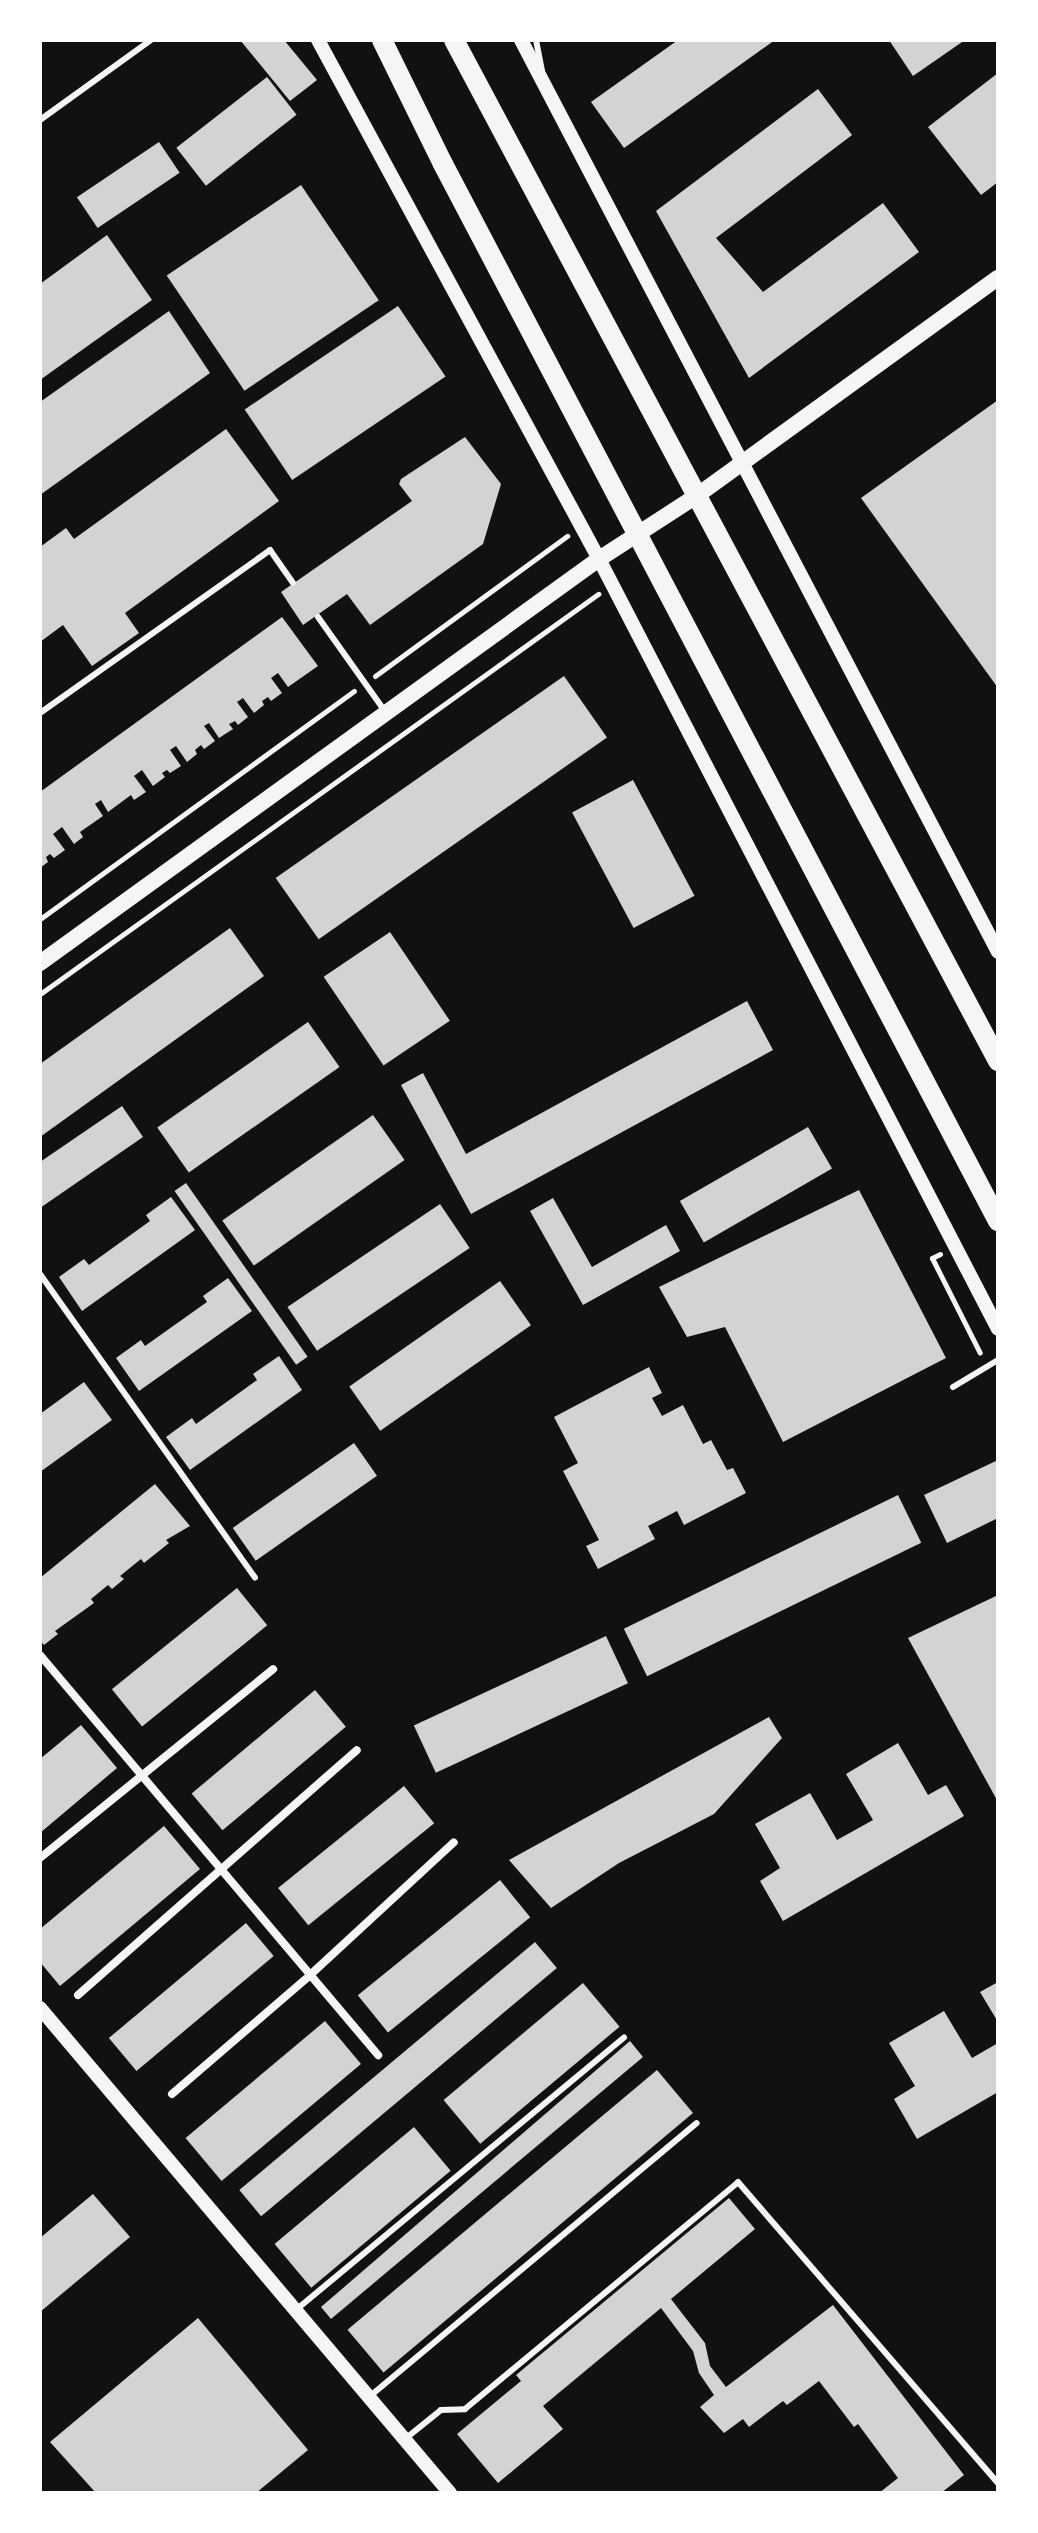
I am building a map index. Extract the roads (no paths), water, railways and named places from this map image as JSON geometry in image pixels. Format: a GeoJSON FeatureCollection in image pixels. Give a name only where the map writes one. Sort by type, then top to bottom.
{"type":"FeatureCollection","features":[{"type":"Feature","properties":{"kind":"main road"},"geometry":{"type":"LineString","coordinates":[[382,40],[636,533],[998,1221]]}},
{"type":"Feature","properties":{"kind":"main road"},"geometry":{"type":"LineString","coordinates":[[454,40],[998,1061]]}},
{"type":"Feature","properties":{"kind":"main road"},"geometry":{"type":"LineString","coordinates":[[40,963],[599,559],[695,497],[998,278]]}},
{"type":"Feature","properties":{"kind":"street"},"geometry":{"type":"LineString","coordinates":[[318,40],[599,559],[998,1329]]}},
{"type":"Feature","properties":{"kind":"street"},"geometry":{"type":"LineString","coordinates":[[521,40],[998,952]]}},
{"type":"Feature","properties":{"kind":"street"},"geometry":{"type":"LineString","coordinates":[[40,1655],[378,2055]]}},
{"type":"Feature","properties":{"kind":"street"},"geometry":{"type":"LineString","coordinates":[[40,1858],[273,1669]]}},
{"type":"Feature","properties":{"kind":"street"},"geometry":{"type":"LineString","coordinates":[[78,1995],[357,1750]]}},
{"type":"Feature","properties":{"kind":"street"},"geometry":{"type":"LineString","coordinates":[[172,2094],[309,1976],[454,1842]]}},
{"type":"Feature","properties":{"kind":"street"},"geometry":{"type":"LineString","coordinates":[[40,2008],[450,2493]]}},
{"type":"Feature","properties":{"kind":"lane"},"geometry":{"type":"LineString","coordinates":[[40,120],[151,40]]}},
{"type":"Feature","properties":{"kind":"lane"},"geometry":{"type":"LineString","coordinates":[[536,40],[545,85]]}},
{"type":"Feature","properties":{"kind":"lane"},"geometry":{"type":"LineString","coordinates":[[40,713],[270,550],[293,583]]}},
{"type":"Feature","properties":{"kind":"lane"},"geometry":{"type":"LineString","coordinates":[[318,617],[386,713]]}},
{"type":"Feature","properties":{"kind":"lane"},"geometry":{"type":"LineString","coordinates":[[40,1274],[255,1578]]}},
{"type":"Feature","properties":{"kind":"lane"},"geometry":{"type":"LineString","coordinates":[[953,1387],[998,1360]]}},
{"type":"Feature","properties":{"kind":"lane"},"geometry":{"type":"LineString","coordinates":[[296,2310],[624,2038]]}},
{"type":"Feature","properties":{"kind":"lane"},"geometry":{"type":"LineString","coordinates":[[369,2397],[697,2123]]}},
{"type":"Feature","properties":{"kind":"lane"},"geometry":{"type":"LineString","coordinates":[[405,2439],[441,2410],[465,2409],[738,2182],[998,2483]]}}]}
